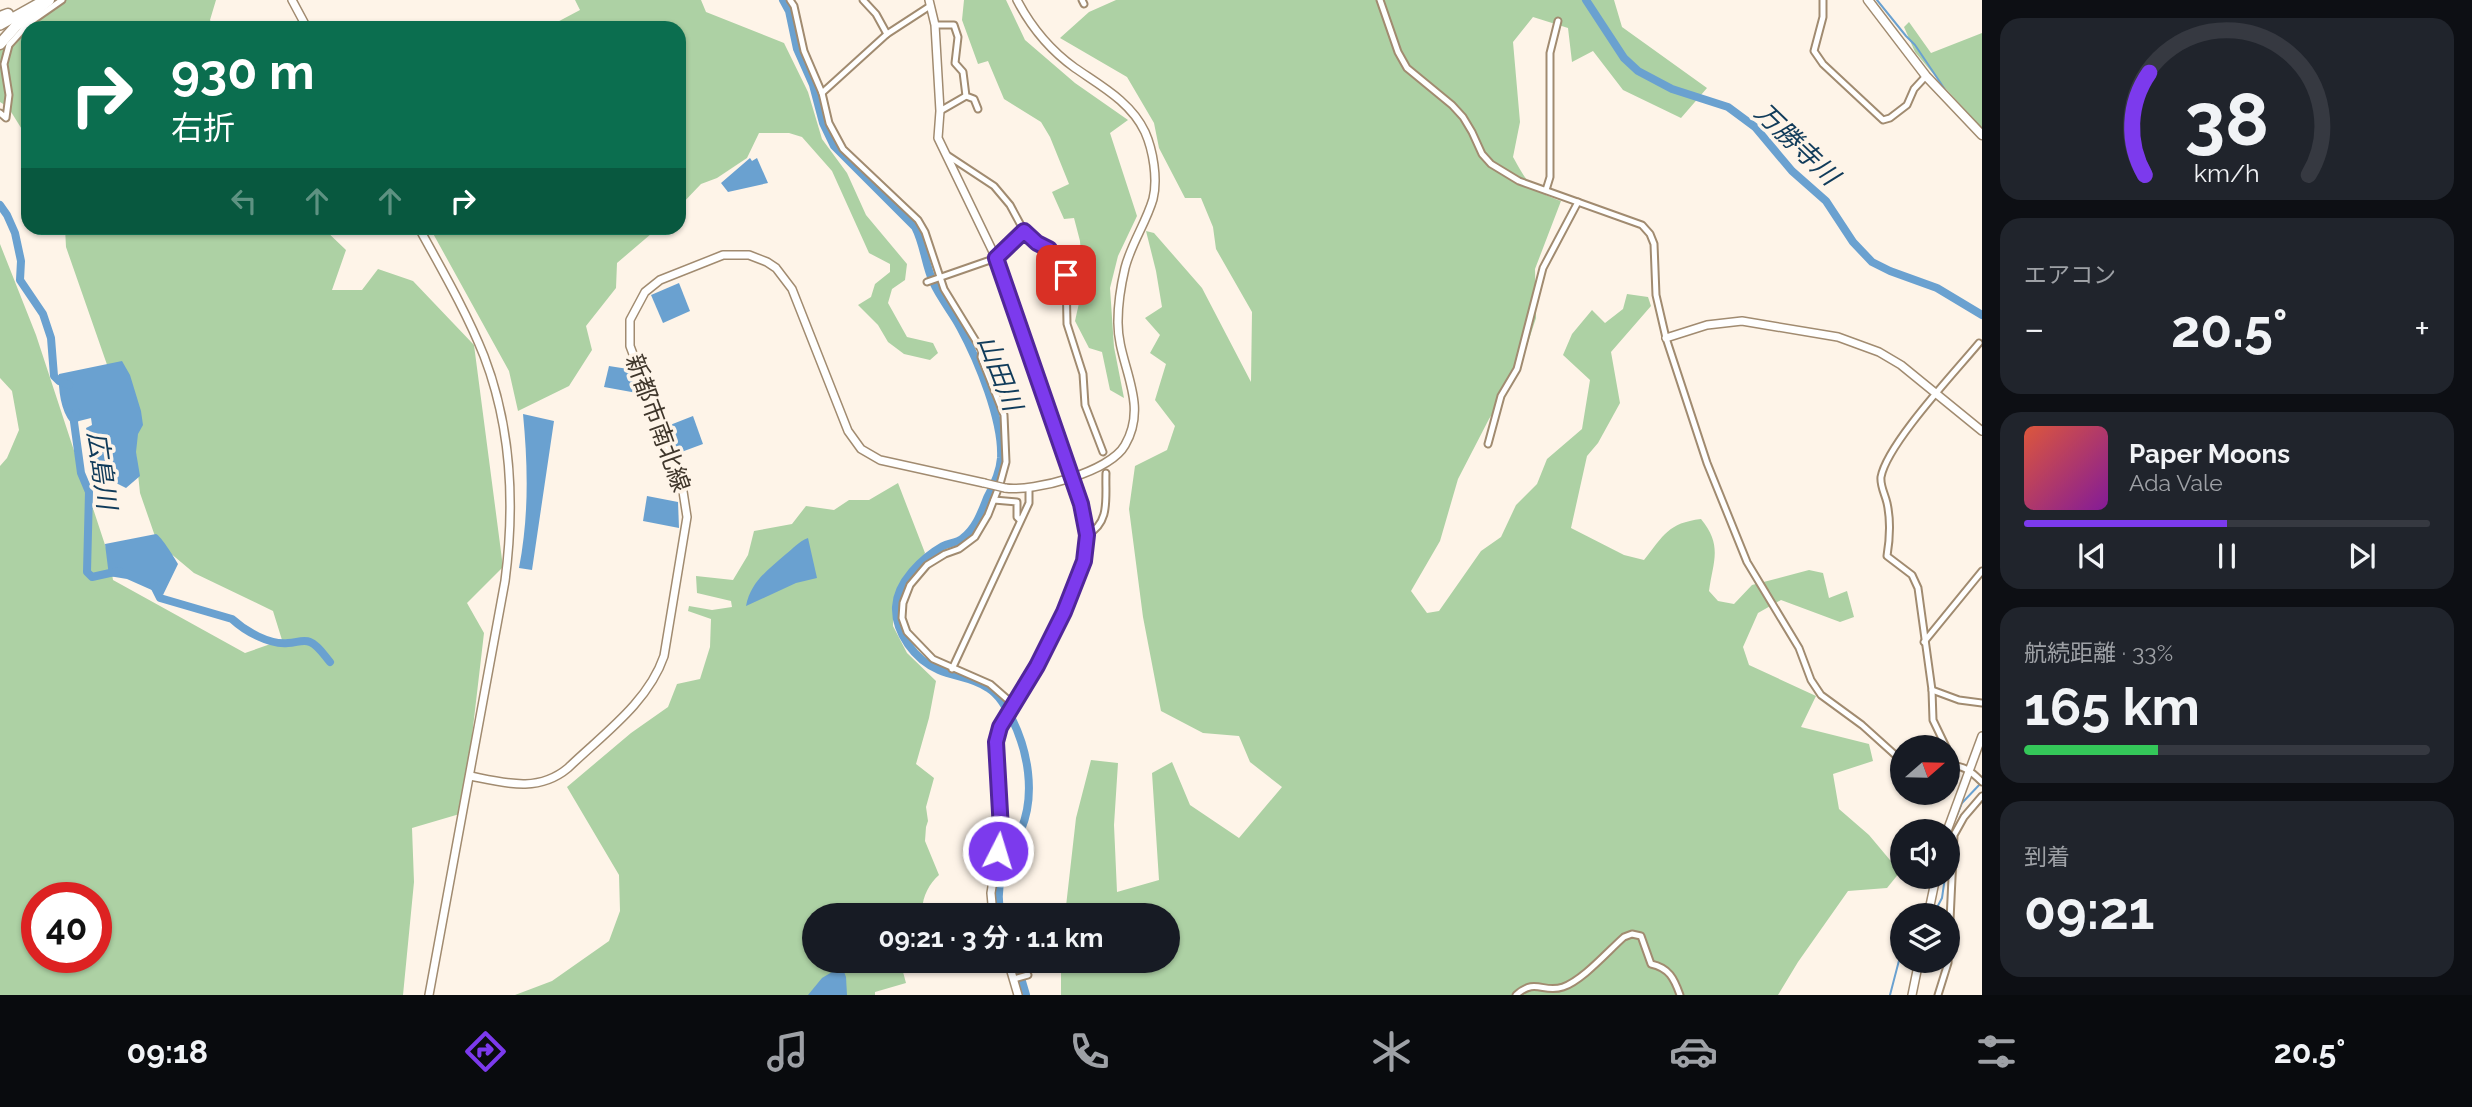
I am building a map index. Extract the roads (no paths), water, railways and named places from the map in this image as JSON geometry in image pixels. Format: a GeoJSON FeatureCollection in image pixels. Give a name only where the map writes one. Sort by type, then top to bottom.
{"type":"FeatureCollection","features":[{"type":"Feature","properties":{"kind":"highway"},"geometry":{"type":"LineString","coordinates":[[3,16],[33,0]]}},
{"type":"Feature","properties":{"kind":"highway"},"geometry":{"type":"LineString","coordinates":[[0,25],[47,0]]}},
{"type":"Feature","properties":{"kind":"highway"},"geometry":{"type":"LineString","coordinates":[[22,21],[47,0]]}},
{"type":"Feature","properties":{"kind":"highway"},"geometry":{"type":"LineString","coordinates":[[0,44],[21,22]]}},
{"type":"Feature","properties":{"kind":"main road"},"geometry":{"type":"LineString","coordinates":[[1868,0],[1926,76],[1982,135]]}},
{"type":"Feature","properties":{"kind":"street"},"geometry":{"type":"LineString","coordinates":[[32,21],[62,0]]}},
{"type":"Feature","properties":{"kind":"street"},"geometry":{"type":"LineString","coordinates":[[292,0],[303,21]]}},
{"type":"Feature","properties":{"kind":"street"},"geometry":{"type":"LineString","coordinates":[[790,0],[794,6],[804,51],[822,93],[829,123],[843,149],[918,220],[925,232],[944,289],[982,351],[981,357],[1004,415],[1006,462],[988,515],[975,537],[959,549],[927,565],[910,585],[903,603],[902,618],[907,632],[933,659],[990,684],[1012,707]]}},
{"type":"Feature","properties":{"kind":"street"},"geometry":{"type":"LineString","coordinates":[[863,0],[876,14],[887,34]]}},
{"type":"Feature","properties":{"kind":"street","name":"新都市南北線"},"geometry":{"type":"LineString","coordinates":[[470,776],[523,785],[542,783],[555,778],[642,696],[659,670],[664,656],[686,533],[686,500],[678,471],[633,356],[628,333],[639,299],[660,280],[723,255],[741,254],[767,262],[776,268],[792,289],[848,431],[861,449],[880,460],[1004,488],[1028,489],[1071,476],[1113,458],[1125,446],[1133,427],[1136,408],[1120,342],[1118,322],[1125,268],[1153,198],[1152,153],[1134,114],[1119,99],[1049,46],[1027,19],[1017,0]]}},
{"type":"Feature","properties":{"kind":"street"},"geometry":{"type":"LineString","coordinates":[[1380,0],[1398,52],[1407,68],[1463,117],[1482,154],[1501,172],[1518,181],[1642,225],[1653,238],[1656,295],[1666,338],[1707,463],[1747,562],[1799,648],[1811,680],[1821,695],[1890,750]]}},
{"type":"Feature","properties":{"kind":"street"},"geometry":{"type":"LineString","coordinates":[[1823,0],[1823,18],[1814,43],[1816,55],[1882,120],[1890,118],[1907,105],[1914,89],[1926,76]]}},
{"type":"Feature","properties":{"kind":"street"},"geometry":{"type":"LineString","coordinates":[[822,93],[887,34],[930,3],[940,111],[938,138],[981,222],[996,258],[1085,519],[1087,535],[1084,561],[1064,612],[1037,666],[1000,727],[996,742],[1001,830],[991,893],[992,903]]}},
{"type":"Feature","properties":{"kind":"street"},"geometry":{"type":"LineString","coordinates":[[1546,190],[1550,177],[1550,53],[1558,21]]}},
{"type":"Feature","properties":{"kind":"street"},"geometry":{"type":"LineString","coordinates":[[934,25],[954,25],[958,37],[955,62],[963,72],[966,96]]}},
{"type":"Feature","properties":{"kind":"street"},"geometry":{"type":"LineString","coordinates":[[0,114],[6,118],[9,95],[4,64],[9,45],[21,32]]}},
{"type":"Feature","properties":{"kind":"street"},"geometry":{"type":"LineString","coordinates":[[966,96],[974,99],[978,109]]}},
{"type":"Feature","properties":{"kind":"street"},"geometry":{"type":"LineString","coordinates":[[940,111],[966,96]]}},
{"type":"Feature","properties":{"kind":"street"},"geometry":{"type":"LineString","coordinates":[[945,155],[949,155],[994,186],[1010,205],[1024,231],[1037,243],[1049,249],[1066,275],[1067,324],[1083,374],[1085,405],[1103,452]]}},
{"type":"Feature","properties":{"kind":"street"},"geometry":{"type":"LineString","coordinates":[[1488,444],[1501,396],[1517,369],[1543,268],[1572,218],[1578,202]]}},
{"type":"Feature","properties":{"kind":"street"},"geometry":{"type":"LineString","coordinates":[[927,282],[996,258],[1024,231]]}},
{"type":"Feature","properties":{"kind":"street"},"geometry":{"type":"LineString","coordinates":[[423,235],[462,306],[485,358],[502,416],[510,472],[511,523],[505,581],[429,995]]}},
{"type":"Feature","properties":{"kind":"street"},"geometry":{"type":"LineString","coordinates":[[1666,338],[1707,325],[1742,321],[1838,337],[1879,352],[1901,365],[1982,431]]}},
{"type":"Feature","properties":{"kind":"street"},"geometry":{"type":"LineString","coordinates":[[1940,735],[1933,720],[1932,690],[1918,588],[1912,575],[1887,556],[1891,535],[1887,501],[1881,481],[1888,457],[1979,343]]}},
{"type":"Feature","properties":{"kind":"street"},"geometry":{"type":"LineString","coordinates":[[1087,535],[1098,529],[1104,520],[1106,473]]}},
{"type":"Feature","properties":{"kind":"street"},"geometry":{"type":"LineString","coordinates":[[952,669],[1029,503],[1028,489]]}},
{"type":"Feature","properties":{"kind":"street"},"geometry":{"type":"LineString","coordinates":[[994,500],[1017,502],[1017,517],[1020,520]]}},
{"type":"Feature","properties":{"kind":"street"},"geometry":{"type":"LineString","coordinates":[[1924,642],[1982,571]]}},
{"type":"Feature","properties":{"kind":"street"},"geometry":{"type":"LineString","coordinates":[[1932,690],[1959,700],[1982,703]]}},
{"type":"Feature","properties":{"kind":"street"},"geometry":{"type":"LineString","coordinates":[[1951,819],[1982,736]]}},
{"type":"Feature","properties":{"kind":"street"},"geometry":{"type":"LineString","coordinates":[[1960,767],[1969,769],[1982,782]]}},
{"type":"Feature","properties":{"kind":"street"},"geometry":{"type":"LineString","coordinates":[[1951,903],[1954,835],[1964,817],[1982,796]]}},
{"type":"Feature","properties":{"kind":"street"},"geometry":{"type":"LineString","coordinates":[[1516,995],[1524,987],[1531,985],[1554,989],[1569,985],[1623,937],[1632,934],[1641,936],[1651,964],[1667,970],[1680,995]]}},
{"type":"Feature","properties":{"kind":"street"},"geometry":{"type":"LineString","coordinates":[[1012,973],[1018,995]]}},
{"type":"Feature","properties":{"kind":"street"},"geometry":{"type":"LineString","coordinates":[[1912,995],[1917,973]]}},
{"type":"Feature","properties":{"kind":"street"},"geometry":{"type":"LineString","coordinates":[[1938,995],[1946,973]]}},
{"type":"Feature","properties":{"kind":"street"},"geometry":{"type":"LineString","coordinates":[[1014,979],[1028,975]]}},
{"type":"Feature","properties":{"kind":"water"},"geometry":{"type":"Polygon","coordinates":[[[750,158],[752,161],[757,158],[768,183],[728,192],[721,183],[750,158]]]}},
{"type":"Feature","properties":{"kind":"water"},"geometry":{"type":"Polygon","coordinates":[[[679,283],[690,311],[663,323],[651,295],[679,283]]]}},
{"type":"Feature","properties":{"kind":"water"},"geometry":{"type":"Polygon","coordinates":[[[122,361],[130,375],[143,425],[138,434],[136,452],[140,476],[126,488],[100,475],[94,464],[86,428],[92,425],[91,418],[71,423],[63,406],[59,380],[59,374],[122,361]]]}},
{"type":"Feature","properties":{"kind":"water"},"geometry":{"type":"Polygon","coordinates":[[[609,366],[628,369],[637,393],[604,387],[609,366]]]}},
{"type":"Feature","properties":{"kind":"water"},"geometry":{"type":"Polygon","coordinates":[[[523,414],[554,421],[532,570],[519,568],[527,491],[523,414]]]}},
{"type":"Feature","properties":{"kind":"water"},"geometry":{"type":"Polygon","coordinates":[[[693,416],[703,444],[676,454],[668,430],[670,425],[693,416]]]}},
{"type":"Feature","properties":{"kind":"water"},"geometry":{"type":"Polygon","coordinates":[[[647,496],[678,502],[679,528],[643,521],[647,496]]]}},
{"type":"Feature","properties":{"kind":"water"},"geometry":{"type":"Polygon","coordinates":[[[156,534],[178,564],[163,595],[127,579],[109,576],[105,544],[156,534]]]}},
{"type":"Feature","properties":{"kind":"water"},"geometry":{"type":"Polygon","coordinates":[[[808,538],[817,578],[796,583],[746,606],[748,597],[761,577],[796,545],[808,538]]]}},
{"type":"Feature","properties":{"kind":"water"},"geometry":{"type":"Polygon","coordinates":[[[830,973],[845,973],[847,995],[808,995],[822,978],[830,973]]]}},
{"type":"Feature","properties":{"kind":"waterway","name":"山田川"},"geometry":{"type":"LineString","coordinates":[[783,0],[789,11],[797,49],[813,85],[823,123],[834,146],[915,227],[933,282],[974,356],[994,409],[1001,443],[1001,458],[994,484],[978,520],[963,538],[943,546],[919,564],[901,589],[896,607],[903,636],[915,653],[939,670],[982,684],[992,691],[1009,713],[1022,744],[1029,787],[1026,816],[1000,881],[999,903]]}},
{"type":"Feature","properties":{"kind":"waterway","name":"万勝寺川"},"geometry":{"type":"LineString","coordinates":[[1586,0],[1624,58],[1638,71],[1672,89],[1728,107],[1755,127],[1792,171],[1826,201],[1853,242],[1872,262],[1937,288],[1982,315]]}},
{"type":"Feature","properties":{"kind":"waterway"},"geometry":{"type":"LineString","coordinates":[[1877,0],[1915,45],[1948,94]]}},
{"type":"Feature","properties":{"kind":"waterway","name":"広島川"},"geometry":{"type":"LineString","coordinates":[[0,205],[15,233],[21,261],[20,280],[43,314],[51,338],[54,376],[69,385]]}},
{"type":"Feature","properties":{"kind":"waterway","name":"広島川"},"geometry":{"type":"LineString","coordinates":[[76,412],[74,422],[81,473],[89,492],[87,572],[92,577],[119,571]]}},
{"type":"Feature","properties":{"kind":"waterway","name":"広島川"},"geometry":{"type":"LineString","coordinates":[[154,586],[160,598],[232,619],[265,639],[281,643],[310,642],[330,662]]}},
{"type":"Feature","properties":{"kind":"waterway"},"geometry":{"type":"LineString","coordinates":[[1956,818],[1962,803],[1981,783]]}},
{"type":"Feature","properties":{"kind":"waterway"},"geometry":{"type":"LineString","coordinates":[[1939,903],[1943,889]]}},
{"type":"Feature","properties":{"kind":"waterway","name":"山田川"},"geometry":{"type":"LineString","coordinates":[[1020,973],[1026,995]]}},
{"type":"Feature","properties":{"kind":"waterway"},"geometry":{"type":"LineString","coordinates":[[1890,995],[1896,973]]}}]}
